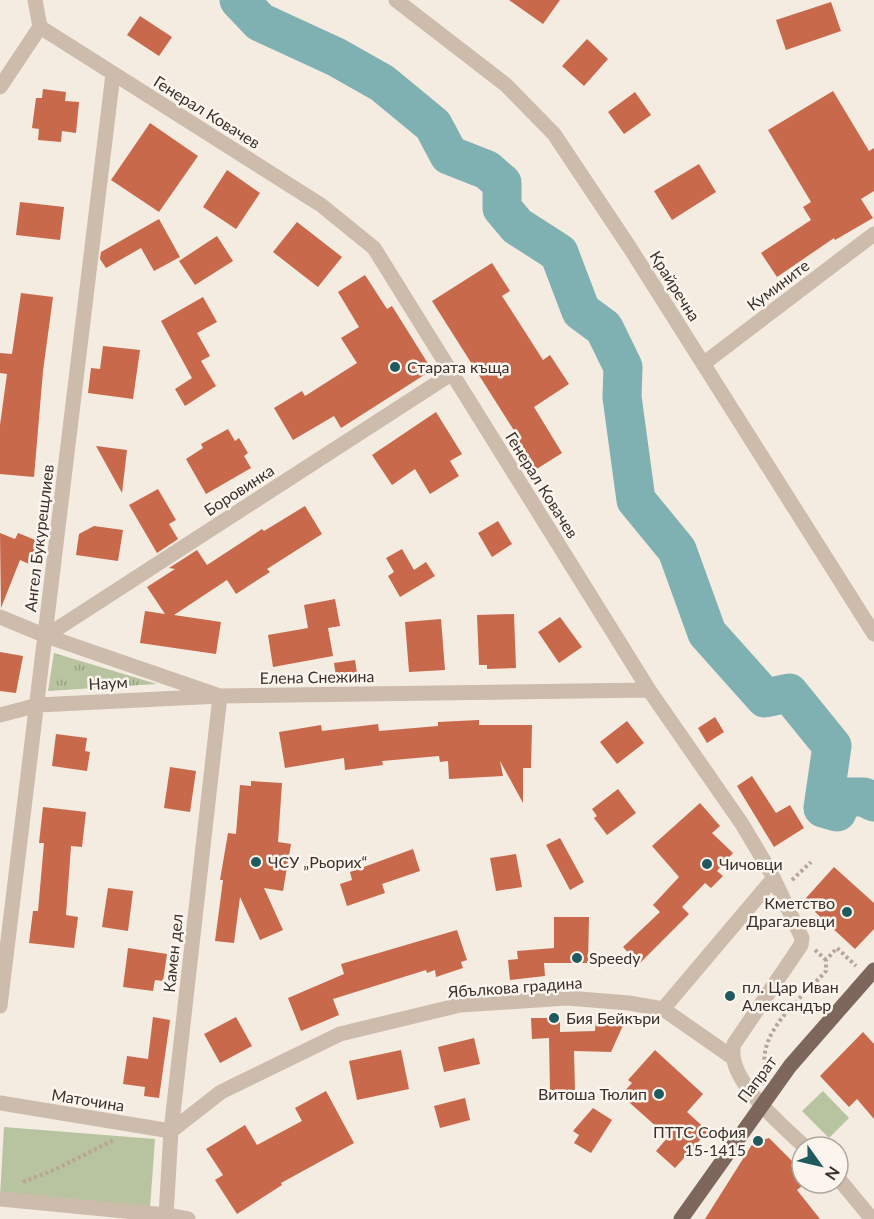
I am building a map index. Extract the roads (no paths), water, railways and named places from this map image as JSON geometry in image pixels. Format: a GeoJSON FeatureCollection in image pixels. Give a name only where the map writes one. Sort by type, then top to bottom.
{"type":"FeatureCollection","features":[{"type":"Feature","properties":{"kind":"main road","name":"Папрат"},"geometry":{"type":"LineString","coordinates":[[681,1219],[760,1104],[846,999],[874,970]]}},
{"type":"Feature","properties":{"kind":"street"},"geometry":{"type":"LineString","coordinates":[[0,87],[40,27],[35,0]]}},
{"type":"Feature","properties":{"kind":"street","name":"Крайречна"},"geometry":{"type":"LineString","coordinates":[[396,0],[506,85],[554,134],[630,248],[874,634]]}},
{"type":"Feature","properties":{"kind":"street","name":"Генерал Ковачев"},"geometry":{"type":"LineString","coordinates":[[40,27],[321,205],[374,248],[648,690],[742,824],[802,938],[801,945],[734,1044],[732,1056]]}},
{"type":"Feature","properties":{"kind":"street","name":"Ангел Букурещлиев"},"geometry":{"type":"LineString","coordinates":[[0,1006],[113,74]]}},
{"type":"Feature","properties":{"kind":"street","name":"Кумините"},"geometry":{"type":"LineString","coordinates":[[703,364],[874,234]]}},
{"type":"Feature","properties":{"kind":"street","name":"Боровинка"},"geometry":{"type":"LineString","coordinates":[[46,636],[451,374]]}},
{"type":"Feature","properties":{"kind":"street","name":"Елена Снежина"},"geometry":{"type":"LineString","coordinates":[[0,617],[46,636],[220,696],[648,690]]}},
{"type":"Feature","properties":{"kind":"street","name":"Наум"},"geometry":{"type":"LineString","coordinates":[[0,716],[38,705],[220,696]]}},
{"type":"Feature","properties":{"kind":"street","name":"Камен дел"},"geometry":{"type":"LineString","coordinates":[[166,1215],[171,1131],[220,696]]}},
{"type":"Feature","properties":{"kind":"street"},"geometry":{"type":"LineString","coordinates":[[663,1009],[776,885]]}},
{"type":"Feature","properties":{"kind":"street","name":"Ябълкова градина"},"geometry":{"type":"LineString","coordinates":[[171,1131],[221,1092],[340,1034],[460,1005],[567,998],[629,1003],[663,1009],[732,1056]]}},
{"type":"Feature","properties":{"kind":"street"},"geometry":{"type":"LineString","coordinates":[[732,1056],[736,1069],[760,1104],[792,1135]]}},
{"type":"Feature","properties":{"kind":"street","name":"Маточина"},"geometry":{"type":"LineString","coordinates":[[0,1103],[171,1131]]}},
{"type":"Feature","properties":{"kind":"street"},"geometry":{"type":"LineString","coordinates":[[850,1192],[872,1219]]}},
{"type":"Feature","properties":{"kind":"street"},"geometry":{"type":"LineString","coordinates":[[0,1199],[188,1219]]}},
{"type":"Feature","properties":{"kind":"waterway"},"geometry":{"type":"LineString","coordinates":[[239,0],[260,22],[336,57],[382,83],[433,125],[449,155],[487,170],[502,183],[502,208],[517,226],[559,253],[581,311],[604,328],[623,367],[622,397],[636,500],[677,550],[707,633],[765,698],[789,693],[832,746],[823,808],[837,812],[843,797],[864,797],[874,802]]}},
{"type":"Feature","properties":{"kind":"place","name":"Старата къща"},"geometry":{"type":"Point","coordinates":[395,367]}},
{"type":"Feature","properties":{"kind":"place","name":"ЧСУ „Рьорих“"},"geometry":{"type":"Point","coordinates":[256,862]}},
{"type":"Feature","properties":{"kind":"place","name":"Чичовци"},"geometry":{"type":"Point","coordinates":[707,864]}},
{"type":"Feature","properties":{"kind":"place","name":"Кметство Драгалевци"},"geometry":{"type":"Point","coordinates":[847,912]}},
{"type":"Feature","properties":{"kind":"place","name":"Speedy"},"geometry":{"type":"Point","coordinates":[577,958]}},
{"type":"Feature","properties":{"kind":"place","name":"пл. Цар Иван Александър"},"geometry":{"type":"Point","coordinates":[730,996]}},
{"type":"Feature","properties":{"kind":"place","name":"Бия Бейкъри"},"geometry":{"type":"Point","coordinates":[554,1018]}},
{"type":"Feature","properties":{"kind":"place","name":"Витоша Тюлип"},"geometry":{"type":"Point","coordinates":[659,1094]}},
{"type":"Feature","properties":{"kind":"place","name":"ПТТС София 15-1415"},"geometry":{"type":"Point","coordinates":[758,1141]}}]}
